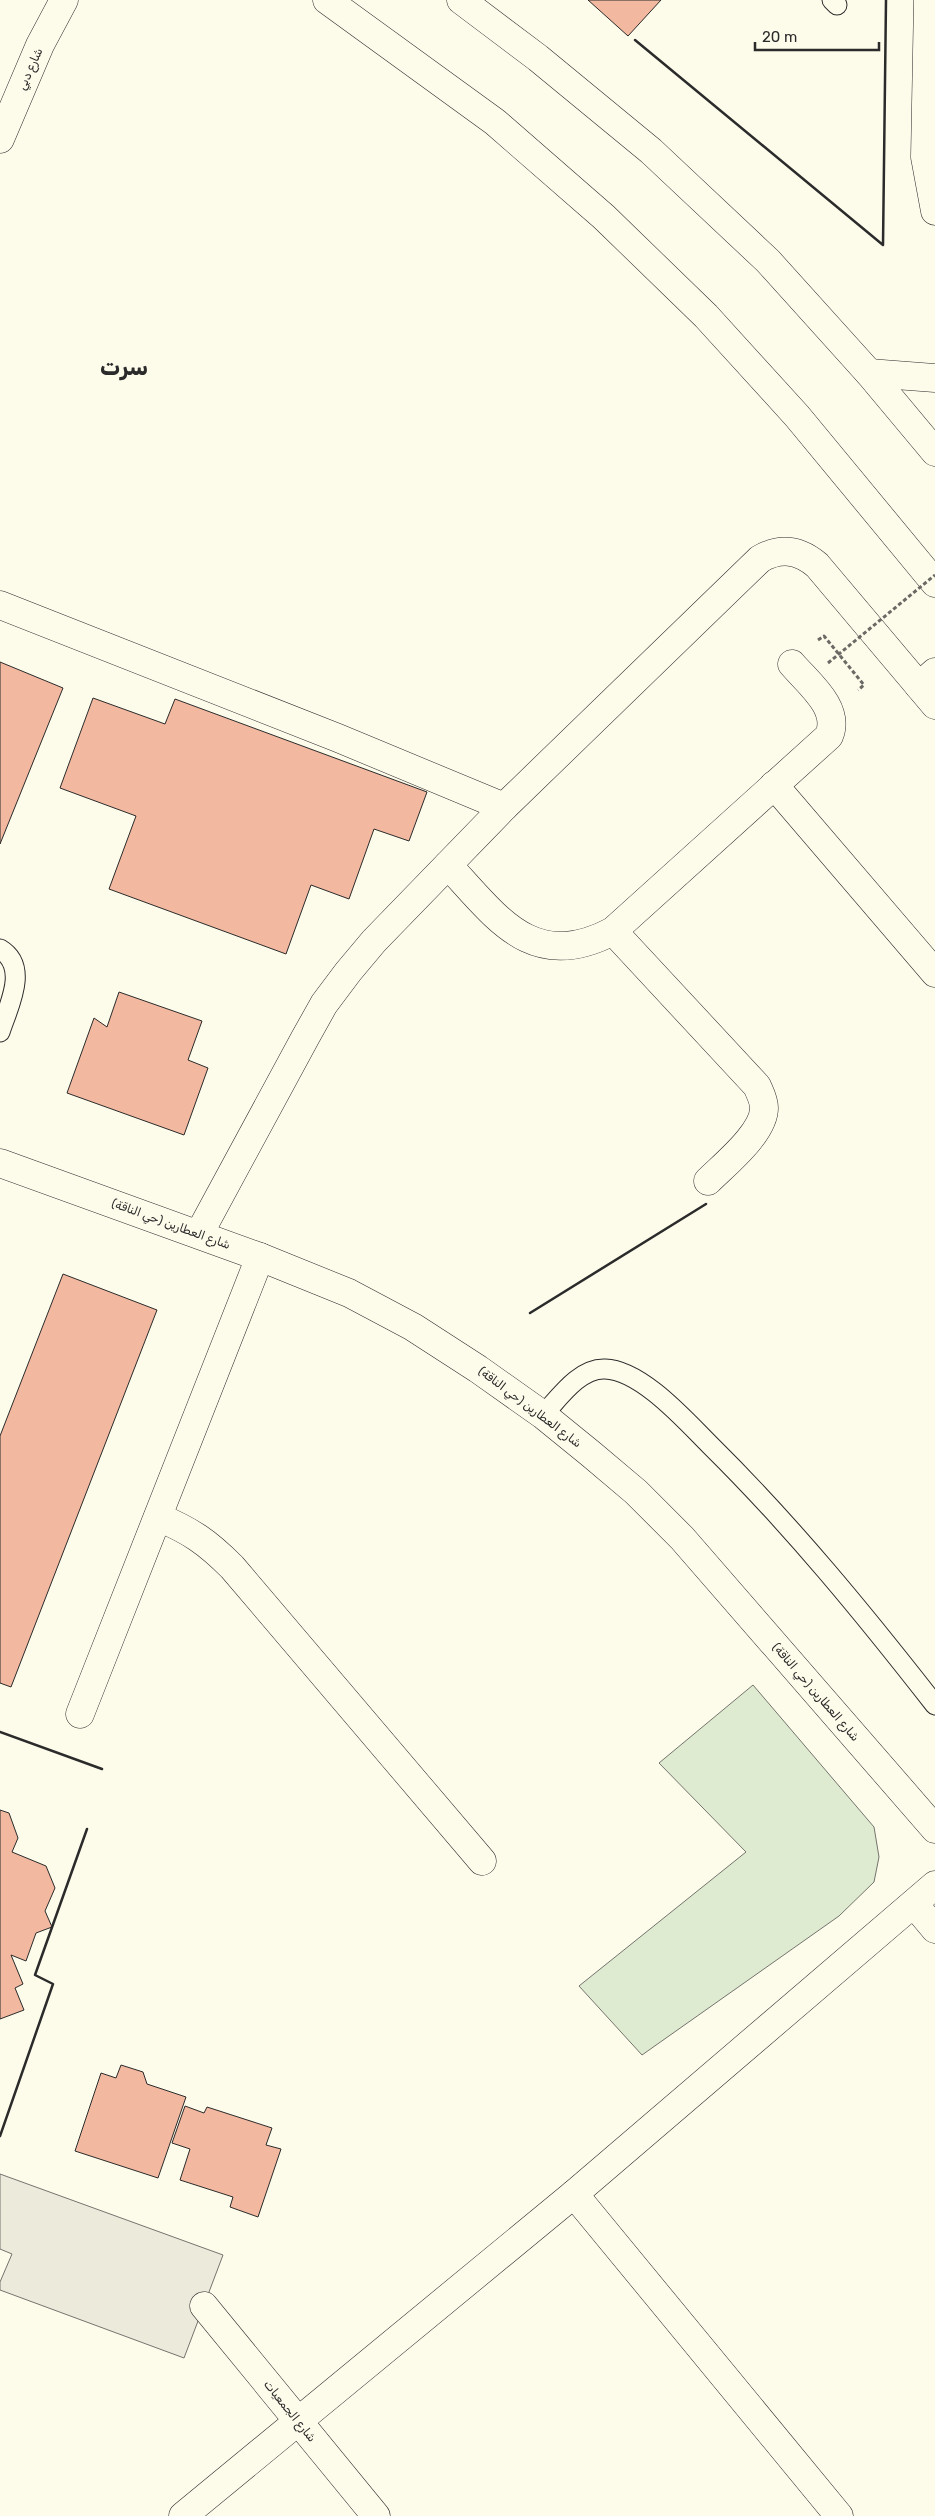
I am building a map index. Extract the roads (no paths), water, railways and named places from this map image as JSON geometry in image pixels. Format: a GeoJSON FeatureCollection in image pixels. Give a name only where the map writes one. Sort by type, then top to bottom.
{"type":"FeatureCollection","features":[{"type":"Feature","properties":{"kind":"main road","name":"شارع دبي"},"geometry":{"type":"LineString","coordinates":[[0,139],[36,53],[64,0]]}},
{"type":"Feature","properties":{"kind":"main road"},"geometry":{"type":"LineString","coordinates":[[327,0],[496,122],[604,217],[706,316],[797,416],[935,583]]}},
{"type":"Feature","properties":{"kind":"main road"},"geometry":{"type":"LineString","coordinates":[[461,0],[538,58],[651,151],[768,261],[869,373],[935,452]]}},
{"type":"Feature","properties":{"kind":"main road"},"geometry":{"type":"LineString","coordinates":[[928,0],[925,157],[935,211]]}},
{"type":"Feature","properties":{"kind":"main road"},"geometry":{"type":"LineString","coordinates":[[869,373],[935,378]]}},
{"type":"Feature","properties":{"kind":"main road"},"geometry":{"type":"LineString","coordinates":[[199,1234],[324,1004],[374,941],[504,807],[760,559],[770,553],[781,550],[795,552],[808,557],[818,565],[930,688]]}},
{"type":"Feature","properties":{"kind":"main road"},"geometry":{"type":"LineString","coordinates":[[0,605],[338,738],[504,807]]}},
{"type":"Feature","properties":{"kind":"main road"},"geometry":{"type":"LineString","coordinates":[[448,865],[504,925],[525,938],[547,945],[572,946],[595,940],[613,931],[829,736],[833,722],[825,704],[792,664]]}},
{"type":"Feature","properties":{"kind":"main road"},"geometry":{"type":"LineString","coordinates":[[774,785],[935,973]]}},
{"type":"Feature","properties":{"kind":"main road"},"geometry":{"type":"LineString","coordinates":[[613,931],[756,1086],[762,1097],[763,1114],[757,1130],[708,1182]]}},
{"type":"Feature","properties":{"kind":"main road","name":"شارع العطارين (حي الناقة)"},"geometry":{"type":"LineString","coordinates":[[0,1163],[199,1234],[349,1293],[413,1327],[478,1369],[543,1415],[636,1492],[682,1538],[935,1829]]}},
{"type":"Feature","properties":{"kind":"main road"},"geometry":{"type":"LineString","coordinates":[[80,1714],[260,1257]]}},
{"type":"Feature","properties":{"kind":"main road"},"geometry":{"type":"LineString","coordinates":[[158,1517],[188,1529],[211,1546],[232,1567],[482,1861]]}},
{"type":"Feature","properties":{"kind":"main road"},"geometry":{"type":"LineString","coordinates":[[183,2516],[300,2422],[574,2194],[935,1885]]}},
{"type":"Feature","properties":{"kind":"main road"},"geometry":{"type":"LineString","coordinates":[[914,1904],[935,1929]]}},
{"type":"Feature","properties":{"kind":"main road"},"geometry":{"type":"LineString","coordinates":[[574,2194],[839,2516]]}},
{"type":"Feature","properties":{"kind":"main road","name":"شارع الجمعيات"},"geometry":{"type":"LineString","coordinates":[[204,2306],[376,2516]]}},
{"type":"Feature","properties":{"kind":"lane"},"geometry":{"type":"LineString","coordinates":[[0,949],[11,959],[15,969],[16,981],[0,1032]]}},
{"type":"Feature","properties":{"kind":"lane"},"geometry":{"type":"LineString","coordinates":[[543,1415],[579,1378],[590,1372],[602,1368],[618,1370],[633,1378],[668,1405],[702,1437],[790,1528],[848,1594],[935,1705]]}},
{"type":"Feature","properties":{"kind":"district","name":"سرت"},"geometry":{"type":"Point","coordinates":[124,367]}}]}
